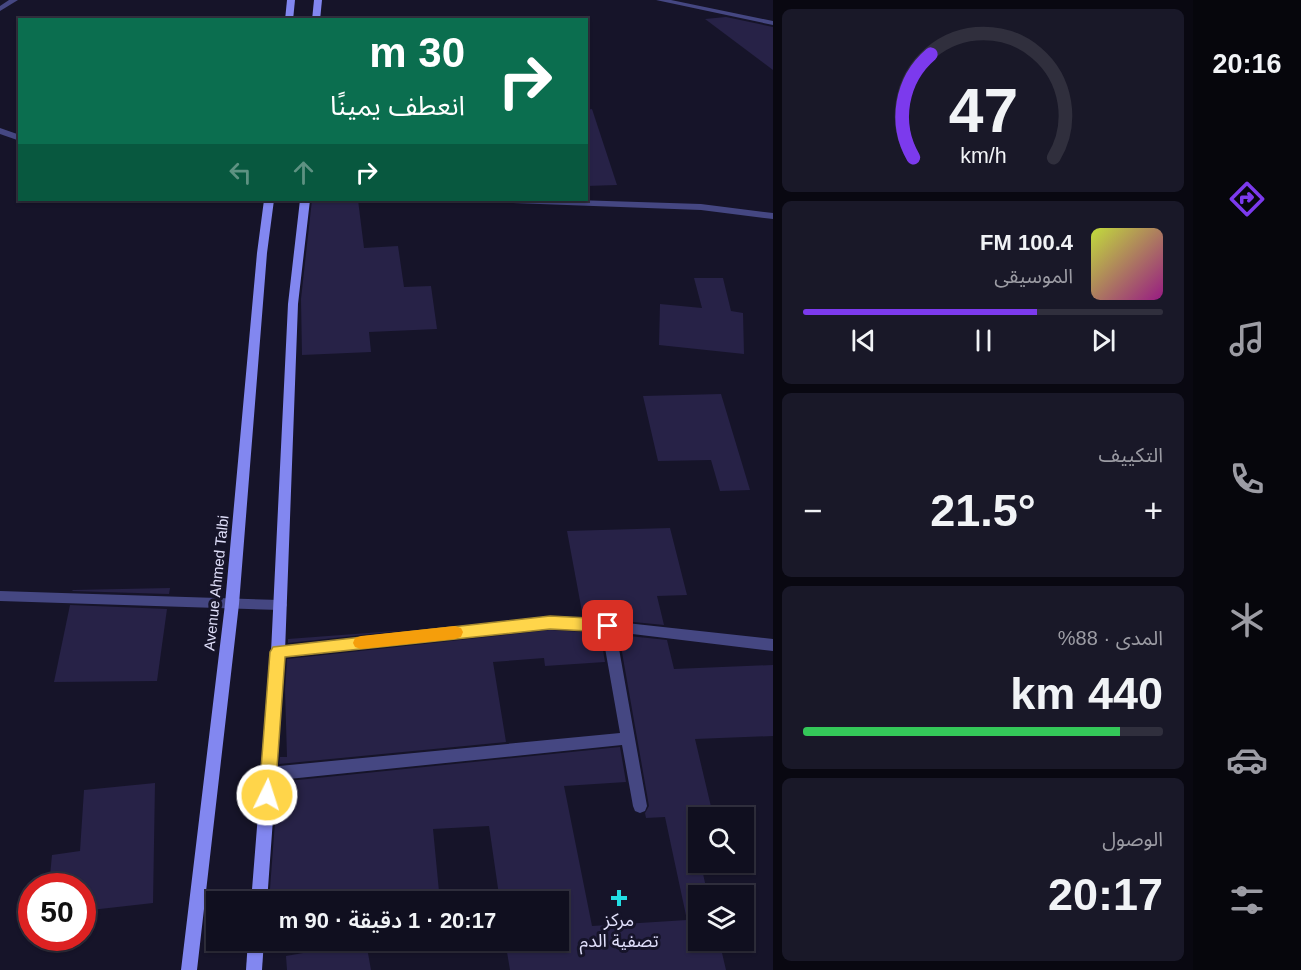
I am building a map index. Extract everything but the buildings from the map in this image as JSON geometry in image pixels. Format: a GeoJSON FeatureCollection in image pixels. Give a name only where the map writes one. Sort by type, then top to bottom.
{"type":"FeatureCollection","features":[{"type":"Feature","properties":{"kind":"main road"},"geometry":{"type":"LineString","coordinates":[[289,18],[291,0]]}},
{"type":"Feature","properties":{"kind":"main road"},"geometry":{"type":"LineString","coordinates":[[316,18],[318,0]]}},
{"type":"Feature","properties":{"kind":"main road","name":"Avenue Ahmed Talbi"},"geometry":{"type":"LineString","coordinates":[[189,970],[232,604],[262,253],[269,201]]}},
{"type":"Feature","properties":{"kind":"main road"},"geometry":{"type":"LineString","coordinates":[[260,891],[278,652],[293,304],[305,201]]}},
{"type":"Feature","properties":{"kind":"main road"},"geometry":{"type":"LineString","coordinates":[[254,970],[255,951]]}},
{"type":"Feature","properties":{"kind":"street"},"geometry":{"type":"LineString","coordinates":[[0,9],[14,0]]}},
{"type":"Feature","properties":{"kind":"street"},"geometry":{"type":"LineString","coordinates":[[660,0],[773,23]]}},
{"type":"Feature","properties":{"kind":"street"},"geometry":{"type":"LineString","coordinates":[[0,131],[18,137]]}},
{"type":"Feature","properties":{"kind":"street"},"geometry":{"type":"LineString","coordinates":[[540,201],[701,207],[773,216]]}},
{"type":"Feature","properties":{"kind":"street"},"geometry":{"type":"LineString","coordinates":[[0,596],[280,605]]}},
{"type":"Feature","properties":{"kind":"street"},"geometry":{"type":"LineString","coordinates":[[278,652],[550,623],[608,626],[773,645]]}},
{"type":"Feature","properties":{"kind":"street"},"geometry":{"type":"LineString","coordinates":[[608,626],[640,806]]}},
{"type":"Feature","properties":{"kind":"street"},"geometry":{"type":"LineString","coordinates":[[269,774],[628,738]]}},
{"type":"Feature","properties":{"kind":"slow traffic"},"geometry":{"type":"LineString","coordinates":[[361,643],[455,632]]}},
{"type":"Feature","properties":{"kind":"place","name":"مركز تصفية الدم"},"geometry":{"type":"Point","coordinates":[619,898]}},
{"type":"Feature","properties":{"kind":"route"},"geometry":{"type":"LineString","coordinates":[[267,795],[278,652],[550,623],[608,626]]}}]}
